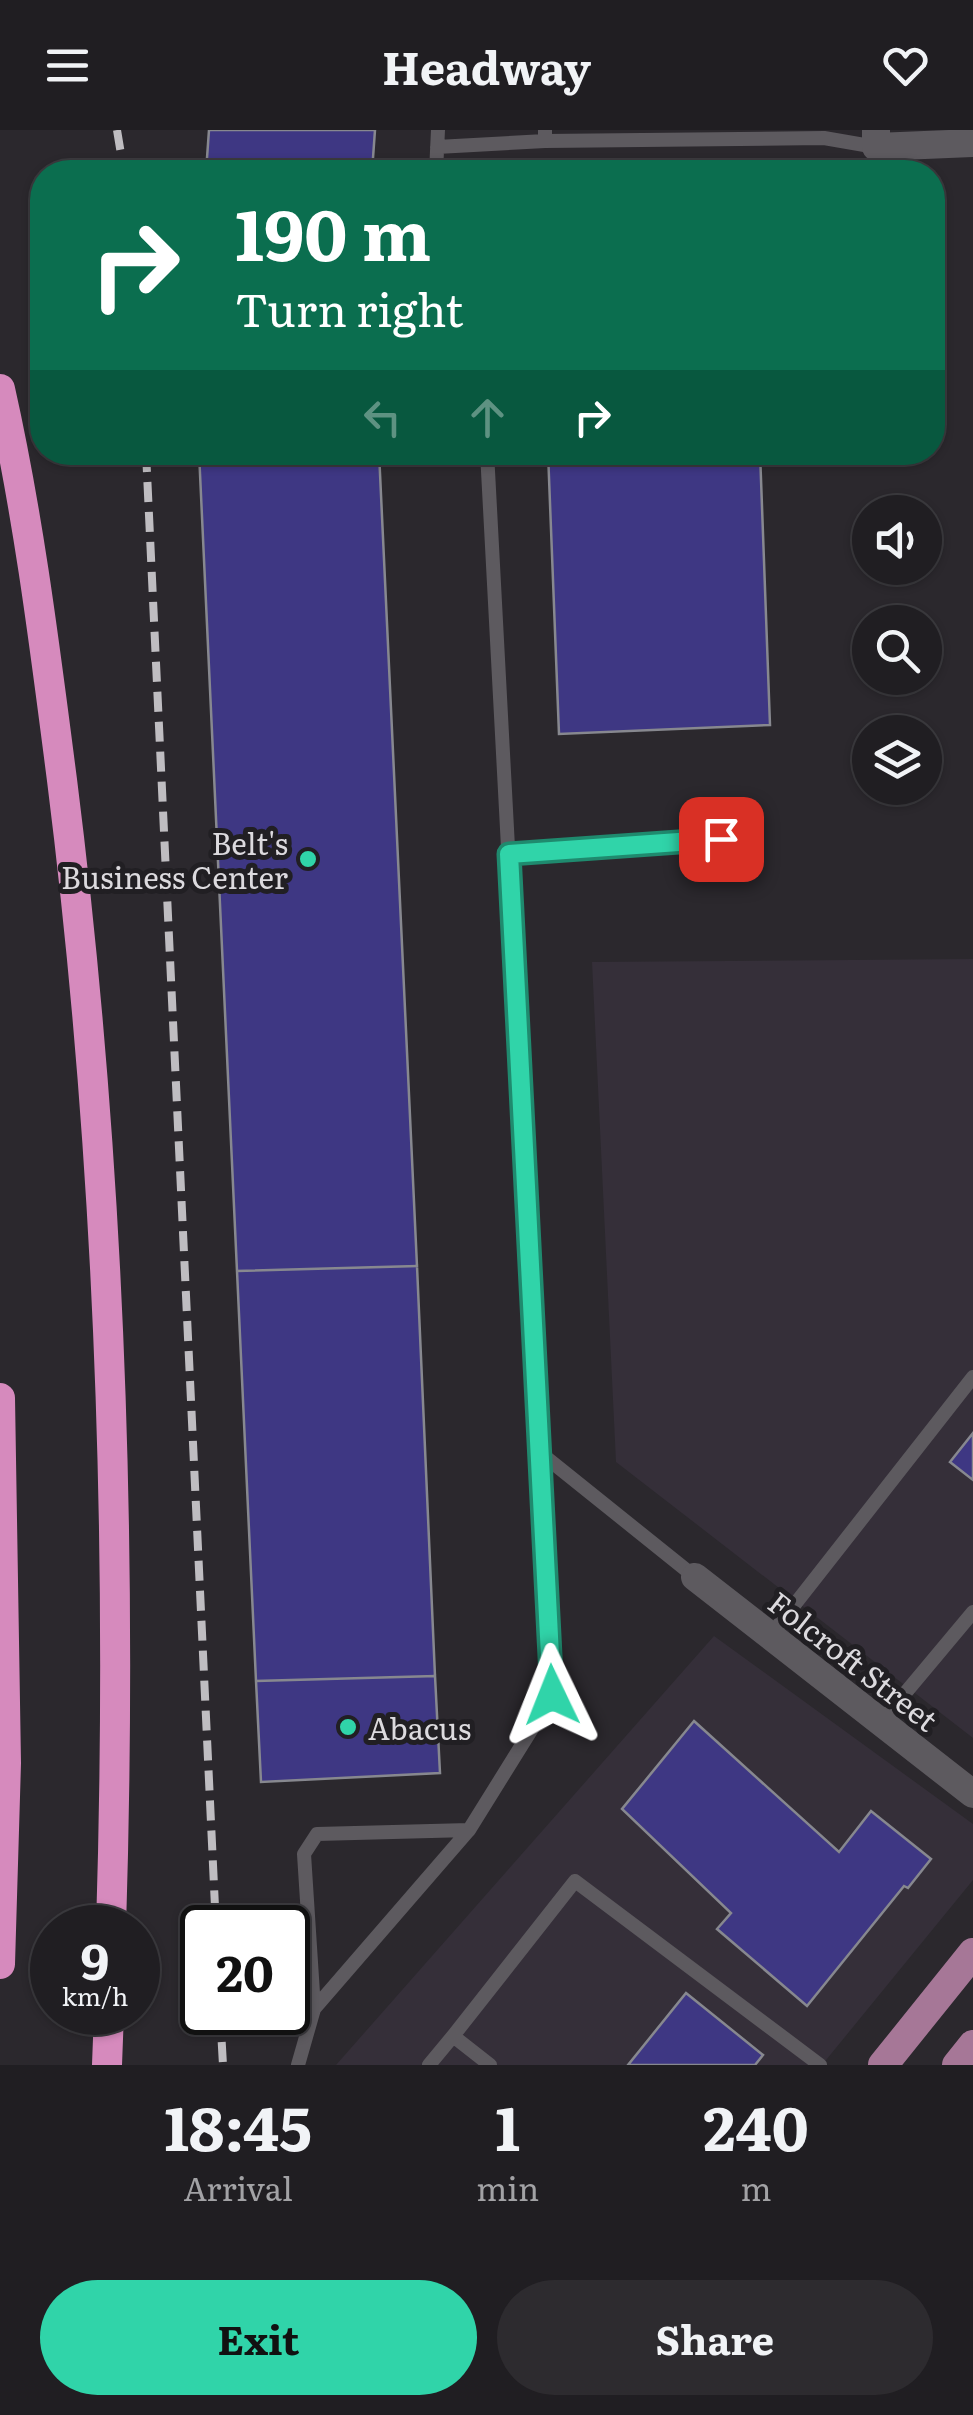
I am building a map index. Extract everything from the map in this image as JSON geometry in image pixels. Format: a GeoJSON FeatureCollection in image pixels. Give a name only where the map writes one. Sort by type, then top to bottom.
{"type":"FeatureCollection","features":[{"type":"Feature","properties":{"kind":"highway"},"geometry":{"type":"LineString","coordinates":[[0,389],[24,501],[86,975],[116,1532],[111,1905]]}},
{"type":"Feature","properties":{"kind":"highway"},"geometry":{"type":"LineString","coordinates":[[0,1398],[6,1745],[0,1964]]}},
{"type":"Feature","properties":{"kind":"highway"},"geometry":{"type":"LineString","coordinates":[[106,2065],[107,2035]]}},
{"type":"Feature","properties":{"kind":"main road"},"geometry":{"type":"LineString","coordinates":[[882,2065],[973,1953]]}},
{"type":"Feature","properties":{"kind":"main road"},"geometry":{"type":"LineString","coordinates":[[957,2065],[973,2045]]}},
{"type":"Feature","properties":{"kind":"street"},"geometry":{"type":"LineString","coordinates":[[876,138],[973,143]]}},
{"type":"Feature","properties":{"kind":"street","name":"Folcroft Street"},"geometry":{"type":"LineString","coordinates":[[695,1577],[973,1794]]}},
{"type":"Feature","properties":{"kind":"lane"},"geometry":{"type":"LineString","coordinates":[[436,160],[438,130]]}},
{"type":"Feature","properties":{"kind":"lane"},"geometry":{"type":"LineString","coordinates":[[437,148],[545,136],[876,138]]}},
{"type":"Feature","properties":{"kind":"lane"},"geometry":{"type":"LineString","coordinates":[[314,2009],[468,1830],[552,1695],[543,1455],[489,465]]}},
{"type":"Feature","properties":{"kind":"lane"},"geometry":{"type":"LineString","coordinates":[[509,854],[721,839]]}},
{"type":"Feature","properties":{"kind":"lane"},"geometry":{"type":"LineString","coordinates":[[770,1636],[973,1376]]}},
{"type":"Feature","properties":{"kind":"lane"},"geometry":{"type":"LineString","coordinates":[[543,1455],[695,1577]]}},
{"type":"Feature","properties":{"kind":"lane"},"geometry":{"type":"LineString","coordinates":[[881,1722],[973,1612]]}},
{"type":"Feature","properties":{"kind":"lane"},"geometry":{"type":"LineString","coordinates":[[298,2065],[314,2009],[304,1854],[317,1834],[468,1830]]}},
{"type":"Feature","properties":{"kind":"lane"},"geometry":{"type":"LineString","coordinates":[[429,2065],[575,1881],[820,2065]]}},
{"type":"Feature","properties":{"kind":"lane"},"geometry":{"type":"LineString","coordinates":[[453,2036],[490,2065]]}},
{"type":"Feature","properties":{"kind":"shaded area"},"geometry":{"type":"Polygon","coordinates":[[[973,959],[973,1738],[616,1462],[592,962],[973,959]]]}},
{"type":"Feature","properties":{"kind":"shaded area"},"geometry":{"type":"Polygon","coordinates":[[[714,1636],[973,1824],[973,1880],[822,2065],[336,2065],[714,1636]]]}},
{"type":"Feature","properties":{"kind":"building"},"geometry":{"type":"Polygon","coordinates":[[[209,130],[375,130],[373,160],[207,160],[209,130]]]}},
{"type":"Feature","properties":{"kind":"building","name":"Belt's Business Center"},"geometry":{"type":"Polygon","coordinates":[[[200,465],[380,465],[417,1266],[237,1271],[200,465]]]}},
{"type":"Feature","properties":{"kind":"building"},"geometry":{"type":"Polygon","coordinates":[[[549,465],[760,465],[770,725],[559,734],[549,465]]]}},
{"type":"Feature","properties":{"kind":"building"},"geometry":{"type":"Polygon","coordinates":[[[417,1266],[435,1676],[256,1681],[237,1271],[417,1266]]]}},
{"type":"Feature","properties":{"kind":"building"},"geometry":{"type":"Polygon","coordinates":[[[973,1433],[973,1480],[950,1462],[973,1433]]]}},
{"type":"Feature","properties":{"kind":"building","name":"Abacus"},"geometry":{"type":"Polygon","coordinates":[[[435,1676],[440,1773],[261,1782],[256,1681],[435,1676]]]}},
{"type":"Feature","properties":{"kind":"building"},"geometry":{"type":"Polygon","coordinates":[[[694,1721],[839,1852],[871,1811],[931,1859],[908,1888],[904,1886],[807,2006],[717,1929],[731,1913],[622,1809],[694,1721]]]}},
{"type":"Feature","properties":{"kind":"building"},"geometry":{"type":"Polygon","coordinates":[[[686,1993],[763,2055],[755,2065],[628,2065],[686,1993]]]}},
{"type":"Feature","properties":{"kind":"railway"},"geometry":{"type":"LineString","coordinates":[[117,130],[122,160]]}},
{"type":"Feature","properties":{"kind":"railway"},"geometry":{"type":"LineString","coordinates":[[147,465],[215,1905]]}},
{"type":"Feature","properties":{"kind":"railway"},"geometry":{"type":"LineString","coordinates":[[221,2035],[223,2065]]}},
{"type":"Feature","properties":{"kind":"place","name":"Belt's Business Center"},"geometry":{"type":"Point","coordinates":[308,859]}},
{"type":"Feature","properties":{"kind":"place","name":"Abacus"},"geometry":{"type":"Point","coordinates":[348,1727]}},
{"type":"Feature","properties":{"kind":"route"},"geometry":{"type":"LineString","coordinates":[[552,1695],[543,1455],[509,854],[721,839]]}}]}
